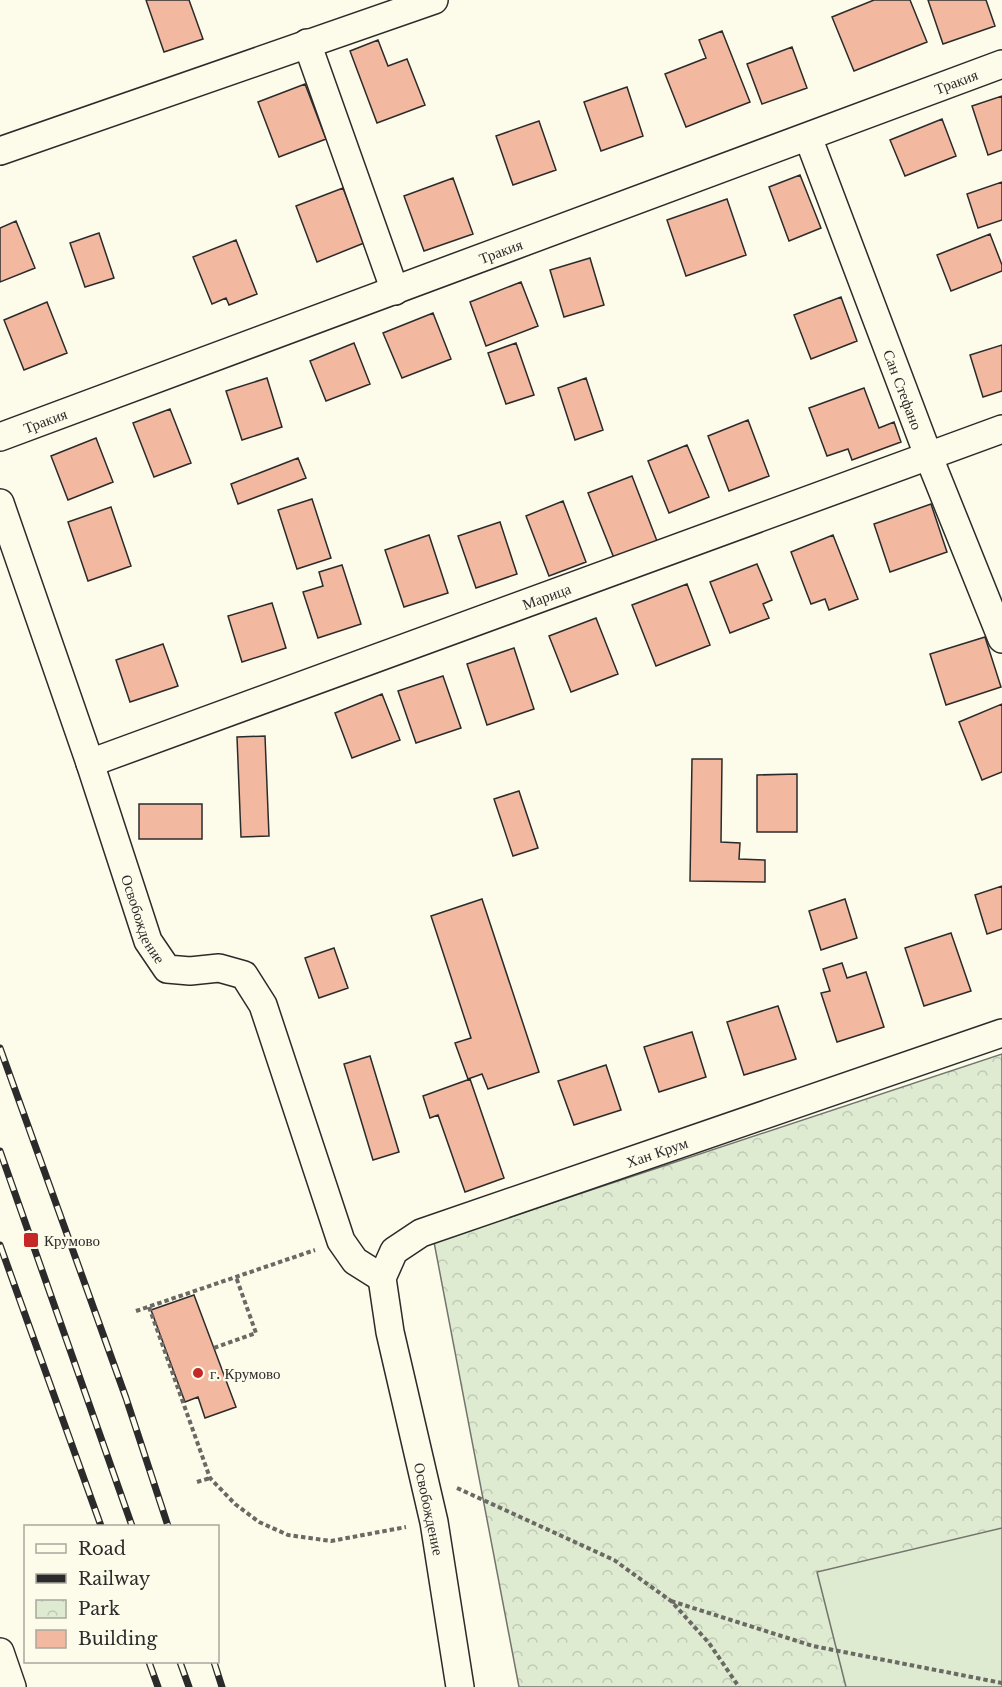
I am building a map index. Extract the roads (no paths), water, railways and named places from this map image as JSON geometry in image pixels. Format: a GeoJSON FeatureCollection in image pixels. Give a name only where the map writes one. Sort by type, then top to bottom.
{"type":"FeatureCollection","features":[{"type":"Feature","properties":{"kind":"street"},"geometry":{"type":"LineString","coordinates":[[0,151],[434,0]]}},
{"type":"Feature","properties":{"kind":"street"},"geometry":{"type":"LineString","coordinates":[[307,43],[395,291]]}},
{"type":"Feature","properties":{"kind":"street","name":"Тракия"},"geometry":{"type":"LineString","coordinates":[[0,437],[1002,63]]}},
{"type":"Feature","properties":{"kind":"street","name":"Сан Стефано"},"geometry":{"type":"LineString","coordinates":[[807,137],[928,455],[1002,639]]}},
{"type":"Feature","properties":{"kind":"street","name":"Марица"},"geometry":{"type":"LineString","coordinates":[[90,763],[1002,429]]}},
{"type":"Feature","properties":{"kind":"street","name":"Освобождение"},"geometry":{"type":"LineString","coordinates":[[0,503],[90,763],[148,941],[167,969],[190,971],[219,968],[244,975],[263,1005],[341,1241],[355,1260],[382,1278],[390,1332],[434,1522],[460,1687]]}},
{"type":"Feature","properties":{"kind":"street","name":"Хан Крум"},"geometry":{"type":"LineString","coordinates":[[382,1278],[394,1251],[421,1233],[1002,1033]]}},
{"type":"Feature","properties":{"kind":"street"},"geometry":{"type":"LineString","coordinates":[[0,1652],[12,1687]]}},
{"type":"Feature","properties":{"kind":"railway"},"geometry":{"type":"LineString","coordinates":[[0,1048],[126,1398],[168,1525]]}},
{"type":"Feature","properties":{"kind":"railway"},"geometry":{"type":"LineString","coordinates":[[0,1151],[132,1525]]}},
{"type":"Feature","properties":{"kind":"railway"},"geometry":{"type":"LineString","coordinates":[[0,1245],[101,1525]]}},
{"type":"Feature","properties":{"kind":"railway"},"geometry":{"type":"LineString","coordinates":[[149,1663],[158,1687]]}},
{"type":"Feature","properties":{"kind":"railway"},"geometry":{"type":"LineString","coordinates":[[180,1663],[189,1687]]}},
{"type":"Feature","properties":{"kind":"railway"},"geometry":{"type":"LineString","coordinates":[[214,1663],[222,1687]]}},
{"type":"Feature","properties":{"kind":"place","name":"Крумово"},"geometry":{"type":"Point","coordinates":[31,1240]}},
{"type":"Feature","properties":{"kind":"place","name":"г. Крумово"},"geometry":{"type":"Point","coordinates":[198,1373]}}]}
